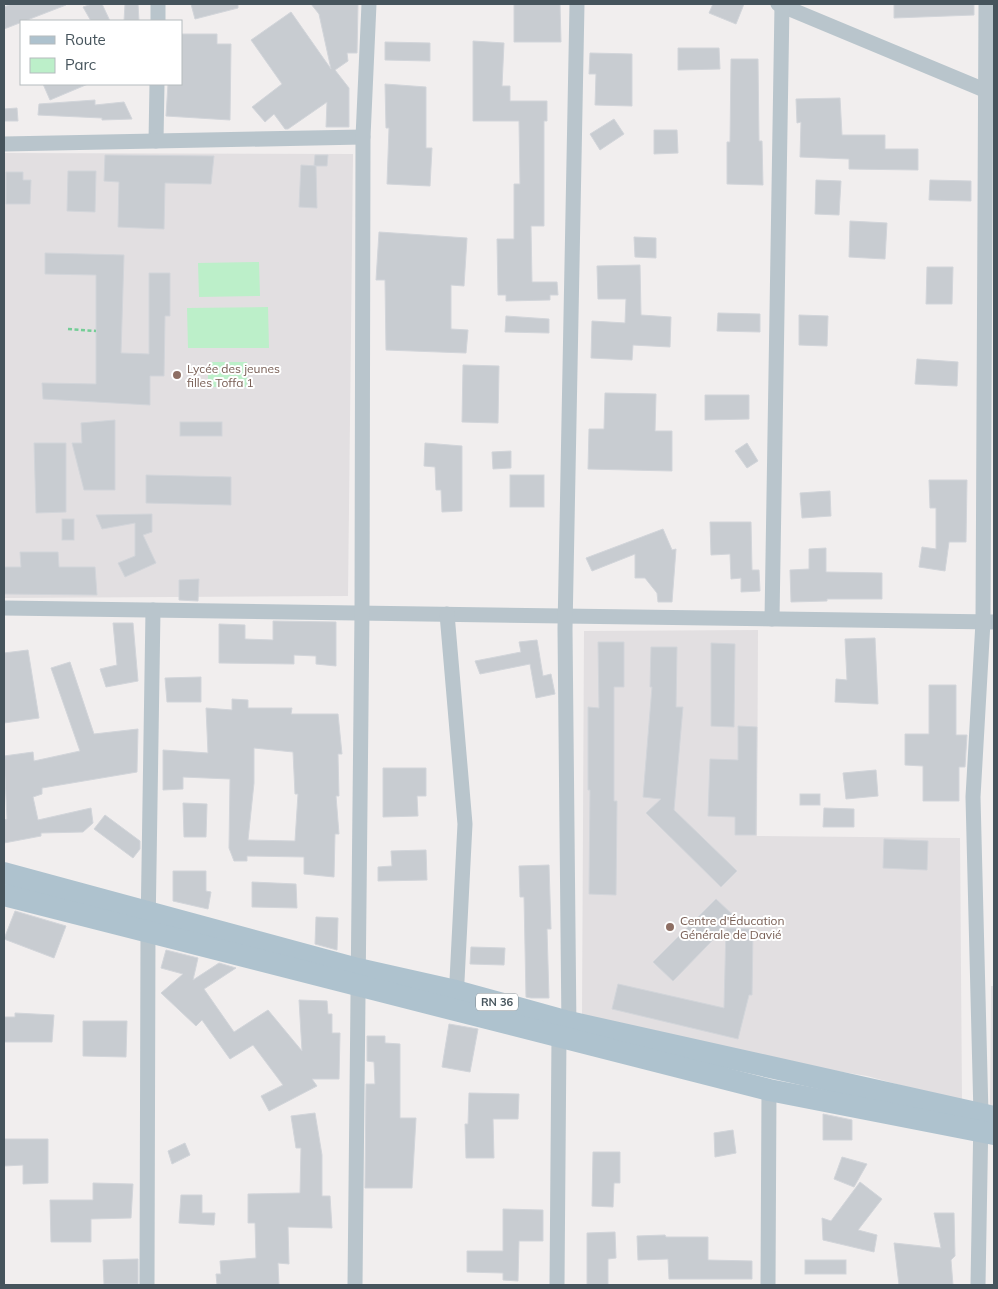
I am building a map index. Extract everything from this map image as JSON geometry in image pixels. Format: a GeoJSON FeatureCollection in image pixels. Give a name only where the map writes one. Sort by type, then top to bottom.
{"type":"FeatureCollection","features":[{"type":"Feature","properties":{"kind":"main road","name":"RN 36"},"geometry":{"type":"LineString","coordinates":[[4,873],[149,922],[358,977],[456,1000],[565,1033],[769,1090],[987,1124]]}},
{"type":"Feature","properties":{"kind":"main road","name":"RN 36"},"geometry":{"type":"LineString","coordinates":[[4,895],[149,922]]}},
{"type":"Feature","properties":{"kind":"main road","name":"RN 36"},"geometry":{"type":"LineString","coordinates":[[565,1033],[987,1124]]}},
{"type":"Feature","properties":{"kind":"street"},"geometry":{"type":"LineString","coordinates":[[158,4],[158,20]]}},
{"type":"Feature","properties":{"kind":"street"},"geometry":{"type":"LineString","coordinates":[[355,1285],[362,613],[363,137],[369,4]]}},
{"type":"Feature","properties":{"kind":"street"},"geometry":{"type":"LineString","coordinates":[[558,1285],[565,1033],[567,616],[577,4]]}},
{"type":"Feature","properties":{"kind":"street"},"geometry":{"type":"LineString","coordinates":[[772,619],[780,4],[990,93]]}},
{"type":"Feature","properties":{"kind":"street"},"geometry":{"type":"LineString","coordinates":[[978,1285],[987,1124],[973,797],[989,622],[990,93],[986,4]]}},
{"type":"Feature","properties":{"kind":"street"},"geometry":{"type":"LineString","coordinates":[[156,141],[157,85]]}},
{"type":"Feature","properties":{"kind":"street"},"geometry":{"type":"LineString","coordinates":[[4,144],[363,137]]}},
{"type":"Feature","properties":{"kind":"street"},"geometry":{"type":"LineString","coordinates":[[4,608],[989,622]]}},
{"type":"Feature","properties":{"kind":"street"},"geometry":{"type":"LineString","coordinates":[[147,1285],[153,610]]}},
{"type":"Feature","properties":{"kind":"street"},"geometry":{"type":"LineString","coordinates":[[447,614],[465,824],[456,1000]]}},
{"type":"Feature","properties":{"kind":"street"},"geometry":{"type":"LineString","coordinates":[[768,1285],[769,1090]]}},
{"type":"Feature","properties":{"kind":"path"},"geometry":{"type":"LineString","coordinates":[[68,329],[96,330]]}},
{"type":"Feature","properties":{"kind":"shaded area","name":"Lycée des jeunes filles Toffa 1"},"geometry":{"type":"Polygon","coordinates":[[[4,153],[353,154],[348,596],[4,598],[4,153]]]}},
{"type":"Feature","properties":{"kind":"shaded area"},"geometry":{"type":"Polygon","coordinates":[[[758,630],[757,836],[960,838],[962,1102],[867,1076],[757,1058],[582,1017],[584,631],[758,630]]]}},
{"type":"Feature","properties":{"kind":"shaded area"},"geometry":{"type":"Polygon","coordinates":[[[991,986],[994,986],[994,1108],[990,1107],[991,986]]]}},
{"type":"Feature","properties":{"kind":"green space"},"geometry":{"type":"Polygon","coordinates":[[[259,262],[260,296],[199,297],[198,263],[259,262]]]}},
{"type":"Feature","properties":{"kind":"green space"},"geometry":{"type":"Polygon","coordinates":[[[268,307],[269,348],[188,348],[187,308],[268,307]]]}},
{"type":"Feature","properties":{"kind":"green space"},"geometry":{"type":"Polygon","coordinates":[[[208,362],[247,362],[247,387],[208,387],[208,362]]]}},
{"type":"Feature","properties":{"kind":"building"},"geometry":{"type":"Polygon","coordinates":[[[12,4],[66,4],[27,20],[20,20],[20,23],[4,29],[4,7],[12,4]]]}},
{"type":"Feature","properties":{"kind":"building"},"geometry":{"type":"Polygon","coordinates":[[[92,4],[102,4],[110,20],[90,20],[83,7],[92,4]]]}},
{"type":"Feature","properties":{"kind":"building"},"geometry":{"type":"Polygon","coordinates":[[[125,4],[138,4],[139,20],[124,20],[125,4]]]}},
{"type":"Feature","properties":{"kind":"building"},"geometry":{"type":"Polygon","coordinates":[[[191,4],[238,4],[238,8],[195,19],[191,4]]]}},
{"type":"Feature","properties":{"kind":"building"},"geometry":{"type":"Polygon","coordinates":[[[311,4],[358,4],[357,53],[347,53],[348,61],[335,70],[349,88],[349,127],[326,127],[327,102],[288,129],[285,129],[274,114],[265,122],[252,107],[282,84],[251,40],[291,12],[331,69],[319,14],[311,4]]]}},
{"type":"Feature","properties":{"kind":"building"},"geometry":{"type":"Polygon","coordinates":[[[514,4],[560,4],[561,42],[514,42],[514,4]]]}},
{"type":"Feature","properties":{"kind":"building"},"geometry":{"type":"Polygon","coordinates":[[[713,4],[744,4],[736,24],[709,13],[713,4]]]}},
{"type":"Feature","properties":{"kind":"building"},"geometry":{"type":"Polygon","coordinates":[[[894,4],[974,4],[974,15],[894,18],[894,4]]]}},
{"type":"Feature","properties":{"kind":"building"},"geometry":{"type":"Polygon","coordinates":[[[182,34],[217,34],[217,44],[231,44],[230,120],[166,116],[168,85],[182,85],[182,34]]]}},
{"type":"Feature","properties":{"kind":"building"},"geometry":{"type":"Polygon","coordinates":[[[473,41],[504,43],[502,86],[510,86],[510,101],[547,101],[547,121],[544,121],[544,226],[531,226],[532,282],[557,282],[558,295],[550,295],[550,300],[506,301],[506,295],[498,295],[497,239],[514,239],[514,184],[520,184],[519,121],[473,121],[473,41]]]}},
{"type":"Feature","properties":{"kind":"building"},"geometry":{"type":"Polygon","coordinates":[[[385,42],[430,43],[430,61],[385,60],[385,42]]]}},
{"type":"Feature","properties":{"kind":"building"},"geometry":{"type":"Polygon","coordinates":[[[678,48],[719,48],[720,69],[678,70],[678,48]]]}},
{"type":"Feature","properties":{"kind":"building"},"geometry":{"type":"Polygon","coordinates":[[[590,53],[632,54],[632,106],[595,105],[596,74],[589,74],[590,53]]]}},
{"type":"Feature","properties":{"kind":"building"},"geometry":{"type":"Polygon","coordinates":[[[731,59],[758,59],[759,141],[762,141],[763,185],[727,184],[727,142],[730,142],[731,59]]]}},
{"type":"Feature","properties":{"kind":"building"},"geometry":{"type":"Polygon","coordinates":[[[385,84],[426,87],[426,148],[432,148],[430,186],[387,184],[389,128],[386,128],[385,84]]]}},
{"type":"Feature","properties":{"kind":"building"},"geometry":{"type":"Polygon","coordinates":[[[43,85],[86,85],[50,100],[43,85]]]}},
{"type":"Feature","properties":{"kind":"building"},"geometry":{"type":"Polygon","coordinates":[[[840,98],[842,135],[885,135],[885,149],[918,149],[918,170],[849,169],[849,159],[800,157],[801,122],[797,123],[796,99],[840,98]]]}},
{"type":"Feature","properties":{"kind":"building"},"geometry":{"type":"Polygon","coordinates":[[[95,100],[95,105],[124,102],[132,119],[102,120],[102,118],[38,115],[39,104],[95,100]]]}},
{"type":"Feature","properties":{"kind":"building"},"geometry":{"type":"Polygon","coordinates":[[[17,108],[18,121],[4,121],[4,109],[17,108]]]}},
{"type":"Feature","properties":{"kind":"building"},"geometry":{"type":"Polygon","coordinates":[[[614,119],[624,134],[600,150],[590,134],[614,119]]]}},
{"type":"Feature","properties":{"kind":"building"},"geometry":{"type":"Polygon","coordinates":[[[654,130],[677,130],[678,153],[654,154],[654,130]]]}},
{"type":"Feature","properties":{"kind":"building"},"geometry":{"type":"Polygon","coordinates":[[[105,155],[214,156],[211,184],[165,183],[164,229],[118,227],[119,182],[104,181],[105,155]]]}},
{"type":"Feature","properties":{"kind":"building"},"geometry":{"type":"Polygon","coordinates":[[[315,155],[328,155],[327,166],[314,166],[315,155]]]}},
{"type":"Feature","properties":{"kind":"building"},"geometry":{"type":"Polygon","coordinates":[[[301,165],[316,166],[317,208],[299,207],[301,165]]]}},
{"type":"Feature","properties":{"kind":"building"},"geometry":{"type":"Polygon","coordinates":[[[68,171],[96,171],[95,212],[67,211],[68,171]]]}},
{"type":"Feature","properties":{"kind":"building"},"geometry":{"type":"Polygon","coordinates":[[[6,172],[23,172],[23,180],[31,180],[30,204],[6,204],[6,172]]]}},
{"type":"Feature","properties":{"kind":"building"},"geometry":{"type":"Polygon","coordinates":[[[816,180],[841,181],[839,215],[815,214],[816,180]]]}},
{"type":"Feature","properties":{"kind":"building"},"geometry":{"type":"Polygon","coordinates":[[[930,180],[971,181],[971,201],[929,200],[930,180]]]}},
{"type":"Feature","properties":{"kind":"building"},"geometry":{"type":"Polygon","coordinates":[[[850,221],[887,223],[885,259],[849,257],[850,221]]]}},
{"type":"Feature","properties":{"kind":"building"},"geometry":{"type":"Polygon","coordinates":[[[379,232],[467,238],[464,286],[451,285],[451,329],[468,330],[466,353],[386,350],[385,280],[376,280],[379,232]]]}},
{"type":"Feature","properties":{"kind":"building"},"geometry":{"type":"Polygon","coordinates":[[[634,237],[656,238],[656,258],[635,257],[634,237]]]}},
{"type":"Feature","properties":{"kind":"building"},"geometry":{"type":"Polygon","coordinates":[[[45,253],[124,255],[121,353],[149,354],[149,273],[170,273],[170,316],[165,316],[164,376],[150,376],[150,405],[43,399],[42,383],[96,384],[96,275],[45,274],[45,253]]]}},
{"type":"Feature","properties":{"kind":"building"},"geometry":{"type":"Polygon","coordinates":[[[640,265],[641,315],[671,317],[670,347],[633,345],[632,360],[591,358],[592,321],[625,323],[626,299],[598,299],[597,266],[640,265]]]}},
{"type":"Feature","properties":{"kind":"building"},"geometry":{"type":"Polygon","coordinates":[[[927,267],[953,267],[952,304],[926,304],[927,267]]]}},
{"type":"Feature","properties":{"kind":"building"},"geometry":{"type":"Polygon","coordinates":[[[718,313],[760,314],[760,332],[717,331],[718,313]]]}},
{"type":"Feature","properties":{"kind":"building"},"geometry":{"type":"Polygon","coordinates":[[[799,315],[828,316],[827,346],[799,345],[799,315]]]}},
{"type":"Feature","properties":{"kind":"building"},"geometry":{"type":"Polygon","coordinates":[[[506,316],[549,319],[549,333],[505,332],[506,316]]]}},
{"type":"Feature","properties":{"kind":"building"},"geometry":{"type":"Polygon","coordinates":[[[917,359],[958,362],[957,386],[915,384],[917,359]]]}},
{"type":"Feature","properties":{"kind":"building"},"geometry":{"type":"Polygon","coordinates":[[[463,365],[499,366],[498,423],[462,422],[463,365]]]}},
{"type":"Feature","properties":{"kind":"building"},"geometry":{"type":"Polygon","coordinates":[[[605,393],[656,394],[655,431],[672,431],[672,471],[588,469],[589,429],[604,429],[605,393]]]}},
{"type":"Feature","properties":{"kind":"building"},"geometry":{"type":"Polygon","coordinates":[[[705,395],[749,395],[749,419],[705,420],[705,395]]]}},
{"type":"Feature","properties":{"kind":"building"},"geometry":{"type":"Polygon","coordinates":[[[115,420],[115,490],[84,490],[72,443],[82,443],[81,423],[115,420]]]}},
{"type":"Feature","properties":{"kind":"building"},"geometry":{"type":"Polygon","coordinates":[[[180,422],[222,422],[222,436],[180,436],[180,422]]]}},
{"type":"Feature","properties":{"kind":"building"},"geometry":{"type":"Polygon","coordinates":[[[34,443],[66,443],[66,512],[36,513],[34,443]]]}},
{"type":"Feature","properties":{"kind":"building"},"geometry":{"type":"Polygon","coordinates":[[[425,443],[462,446],[462,511],[442,512],[441,490],[436,490],[435,467],[424,466],[425,443]]]}},
{"type":"Feature","properties":{"kind":"building"},"geometry":{"type":"Polygon","coordinates":[[[747,443],[758,461],[747,468],[735,451],[747,443]]]}},
{"type":"Feature","properties":{"kind":"building"},"geometry":{"type":"Polygon","coordinates":[[[511,451],[511,468],[493,469],[492,452],[511,451]]]}},
{"type":"Feature","properties":{"kind":"building"},"geometry":{"type":"Polygon","coordinates":[[[146,475],[231,477],[231,505],[146,503],[146,475]]]}},
{"type":"Feature","properties":{"kind":"building"},"geometry":{"type":"Polygon","coordinates":[[[510,475],[544,475],[544,507],[510,507],[510,475]]]}},
{"type":"Feature","properties":{"kind":"building"},"geometry":{"type":"Polygon","coordinates":[[[929,480],[967,480],[966,542],[949,542],[945,571],[919,567],[922,547],[936,549],[936,508],[930,508],[929,480]]]}},
{"type":"Feature","properties":{"kind":"building"},"geometry":{"type":"Polygon","coordinates":[[[830,491],[831,516],[802,518],[800,493],[830,491]]]}},
{"type":"Feature","properties":{"kind":"building"},"geometry":{"type":"Polygon","coordinates":[[[152,514],[152,532],[143,535],[156,563],[125,577],[118,563],[135,556],[135,523],[102,529],[96,515],[152,514]]]}},
{"type":"Feature","properties":{"kind":"building"},"geometry":{"type":"Polygon","coordinates":[[[62,519],[74,519],[74,540],[62,540],[62,519]]]}},
{"type":"Feature","properties":{"kind":"building"},"geometry":{"type":"Polygon","coordinates":[[[710,522],[751,522],[752,570],[759,570],[760,591],[741,592],[741,578],[731,579],[730,554],[711,555],[710,522]]]}},
{"type":"Feature","properties":{"kind":"building"},"geometry":{"type":"Polygon","coordinates":[[[663,529],[672,550],[676,549],[672,602],[658,602],[657,593],[645,578],[635,578],[635,554],[592,571],[586,558],[663,529]]]}},
{"type":"Feature","properties":{"kind":"building"},"geometry":{"type":"Polygon","coordinates":[[[826,548],[826,572],[882,573],[882,599],[827,599],[827,601],[791,602],[790,570],[809,569],[809,549],[826,548]]]}},
{"type":"Feature","properties":{"kind":"building"},"geometry":{"type":"Polygon","coordinates":[[[20,552],[58,552],[59,567],[95,567],[97,595],[4,594],[4,567],[21,567],[20,552]]]}},
{"type":"Feature","properties":{"kind":"building"},"geometry":{"type":"Polygon","coordinates":[[[199,579],[198,601],[179,600],[179,580],[199,579]]]}},
{"type":"Feature","properties":{"kind":"building"},"geometry":{"type":"Polygon","coordinates":[[[273,621],[336,622],[336,666],[316,664],[316,656],[294,655],[294,664],[219,663],[219,624],[245,625],[245,639],[273,640],[273,621]]]}},
{"type":"Feature","properties":{"kind":"building"},"geometry":{"type":"Polygon","coordinates":[[[113,623],[133,623],[138,681],[106,687],[100,669],[117,665],[113,623]]]}},
{"type":"Feature","properties":{"kind":"building"},"geometry":{"type":"Polygon","coordinates":[[[875,638],[878,704],[835,702],[836,679],[847,680],[845,639],[875,638]]]}},
{"type":"Feature","properties":{"kind":"building"},"geometry":{"type":"Polygon","coordinates":[[[537,640],[543,676],[551,674],[555,694],[536,698],[530,664],[480,674],[475,661],[521,652],[519,642],[537,640]]]}},
{"type":"Feature","properties":{"kind":"building"},"geometry":{"type":"Polygon","coordinates":[[[598,642],[624,642],[624,687],[614,687],[614,801],[617,801],[616,895],[589,894],[590,790],[588,790],[588,707],[599,708],[598,642]]]}},
{"type":"Feature","properties":{"kind":"building"},"geometry":{"type":"Polygon","coordinates":[[[711,643],[735,644],[734,727],[711,726],[711,643]]]}},
{"type":"Feature","properties":{"kind":"building"},"geometry":{"type":"Polygon","coordinates":[[[651,647],[677,647],[676,707],[683,707],[674,810],[737,871],[721,887],[646,813],[661,799],[643,797],[652,687],[650,687],[651,647]]]}},
{"type":"Feature","properties":{"kind":"building"},"geometry":{"type":"Polygon","coordinates":[[[28,650],[39,718],[4,723],[4,653],[28,650]]]}},
{"type":"Feature","properties":{"kind":"building"},"geometry":{"type":"Polygon","coordinates":[[[70,662],[94,734],[138,729],[137,772],[42,788],[42,794],[33,797],[38,820],[91,808],[93,823],[83,832],[41,833],[41,836],[4,843],[4,820],[7,819],[4,756],[33,752],[34,761],[80,751],[51,668],[70,662]]]}},
{"type":"Feature","properties":{"kind":"building"},"geometry":{"type":"Polygon","coordinates":[[[201,677],[201,702],[167,702],[165,678],[201,677]]]}},
{"type":"Feature","properties":{"kind":"building"},"geometry":{"type":"Polygon","coordinates":[[[929,685],[956,685],[956,735],[967,735],[965,767],[959,767],[959,801],[923,801],[923,766],[905,765],[905,734],[929,734],[929,685]]]}},
{"type":"Feature","properties":{"kind":"building"},"geometry":{"type":"Polygon","coordinates":[[[232,699],[248,700],[248,708],[292,708],[291,714],[338,714],[342,754],[338,754],[339,796],[336,796],[339,834],[335,834],[334,877],[304,874],[304,857],[247,856],[247,861],[234,861],[229,848],[230,779],[183,777],[183,789],[163,790],[163,750],[208,753],[206,708],[232,710],[232,699]],[[254,748],[254,783],[248,840],[295,841],[298,794],[295,794],[293,752],[254,748]]]}},
{"type":"Feature","properties":{"kind":"building"},"geometry":{"type":"Polygon","coordinates":[[[738,726],[757,727],[756,835],[735,835],[735,817],[708,816],[710,759],[738,760],[738,726]]]}},
{"type":"Feature","properties":{"kind":"building"},"geometry":{"type":"Polygon","coordinates":[[[383,768],[426,768],[426,796],[417,796],[418,816],[383,817],[383,768]]]}},
{"type":"Feature","properties":{"kind":"building"},"geometry":{"type":"Polygon","coordinates":[[[876,770],[878,796],[846,799],[843,773],[876,770]]]}},
{"type":"Feature","properties":{"kind":"building"},"geometry":{"type":"Polygon","coordinates":[[[800,794],[820,794],[820,805],[800,805],[800,794]]]}},
{"type":"Feature","properties":{"kind":"building"},"geometry":{"type":"Polygon","coordinates":[[[183,803],[207,804],[206,837],[184,837],[183,803]]]}},
{"type":"Feature","properties":{"kind":"building"},"geometry":{"type":"Polygon","coordinates":[[[824,808],[854,809],[854,827],[823,827],[824,808]]]}},
{"type":"Feature","properties":{"kind":"building"},"geometry":{"type":"Polygon","coordinates":[[[105,815],[140,841],[140,849],[133,858],[94,829],[105,815]]]}},
{"type":"Feature","properties":{"kind":"building"},"geometry":{"type":"Polygon","coordinates":[[[884,839],[928,841],[927,870],[883,868],[884,839]]]}},
{"type":"Feature","properties":{"kind":"building"},"geometry":{"type":"Polygon","coordinates":[[[426,850],[427,880],[378,881],[378,867],[392,866],[391,851],[426,850]]]}},
{"type":"Feature","properties":{"kind":"building"},"geometry":{"type":"Polygon","coordinates":[[[549,865],[551,929],[547,929],[549,998],[531,998],[526,997],[524,897],[520,897],[519,866],[549,865]]]}},
{"type":"Feature","properties":{"kind":"building"},"geometry":{"type":"Polygon","coordinates":[[[173,871],[206,871],[206,891],[211,892],[208,909],[173,901],[173,871]]]}},
{"type":"Feature","properties":{"kind":"building"},"geometry":{"type":"Polygon","coordinates":[[[252,882],[296,884],[297,908],[252,907],[252,882]]]}},
{"type":"Feature","properties":{"kind":"building"},"geometry":{"type":"Polygon","coordinates":[[[716,899],[735,917],[673,981],[653,962],[716,899]]]}},
{"type":"Feature","properties":{"kind":"building"},"geometry":{"type":"Polygon","coordinates":[[[15,911],[66,926],[54,958],[4,939],[15,911]]]}},
{"type":"Feature","properties":{"kind":"building"},"geometry":{"type":"Polygon","coordinates":[[[316,917],[338,918],[337,950],[315,944],[316,917]]]}},
{"type":"Feature","properties":{"kind":"building"},"geometry":{"type":"Polygon","coordinates":[[[726,928],[753,929],[752,995],[749,995],[738,1039],[612,1009],[618,984],[724,1008],[726,928]]]}},
{"type":"Feature","properties":{"kind":"building"},"geometry":{"type":"Polygon","coordinates":[[[471,947],[505,948],[504,965],[470,964],[471,947]]]}},
{"type":"Feature","properties":{"kind":"building"},"geometry":{"type":"Polygon","coordinates":[[[166,950],[198,958],[193,980],[219,963],[236,968],[204,989],[234,1032],[268,1010],[302,1051],[299,1000],[327,1001],[328,1014],[332,1014],[332,1033],[340,1033],[339,1079],[312,1079],[317,1086],[269,1111],[261,1096],[283,1085],[253,1045],[230,1059],[202,1020],[196,1026],[161,993],[183,974],[161,968],[166,950]]]}},
{"type":"Feature","properties":{"kind":"building"},"geometry":{"type":"Polygon","coordinates":[[[15,1013],[54,1015],[52,1042],[4,1042],[4,1017],[15,1017],[15,1013]]]}},
{"type":"Feature","properties":{"kind":"building"},"geometry":{"type":"Polygon","coordinates":[[[83,1021],[127,1021],[126,1057],[83,1056],[83,1021]]]}},
{"type":"Feature","properties":{"kind":"building"},"geometry":{"type":"Polygon","coordinates":[[[449,1024],[478,1029],[470,1072],[442,1067],[449,1024]]]}},
{"type":"Feature","properties":{"kind":"building"},"geometry":{"type":"Polygon","coordinates":[[[367,1036],[385,1036],[385,1043],[400,1044],[400,1118],[416,1118],[412,1188],[365,1188],[366,1084],[375,1084],[374,1062],[367,1061],[367,1036]]]}},
{"type":"Feature","properties":{"kind":"building"},"geometry":{"type":"Polygon","coordinates":[[[469,1093],[519,1094],[518,1119],[493,1119],[494,1158],[466,1158],[465,1124],[468,1124],[469,1093]]]}},
{"type":"Feature","properties":{"kind":"building"},"geometry":{"type":"Polygon","coordinates":[[[315,1113],[322,1155],[322,1196],[330,1196],[332,1228],[288,1227],[289,1264],[278,1263],[279,1285],[217,1285],[216,1274],[221,1274],[220,1261],[256,1258],[255,1223],[248,1223],[248,1194],[300,1193],[301,1148],[296,1148],[291,1116],[315,1113]]]}},
{"type":"Feature","properties":{"kind":"building"},"geometry":{"type":"Polygon","coordinates":[[[823,1114],[852,1120],[852,1140],[823,1140],[823,1114]]]}},
{"type":"Feature","properties":{"kind":"building"},"geometry":{"type":"Polygon","coordinates":[[[733,1130],[736,1153],[715,1157],[714,1133],[733,1130]]]}},
{"type":"Feature","properties":{"kind":"building"},"geometry":{"type":"Polygon","coordinates":[[[4,1139],[48,1139],[48,1183],[23,1184],[23,1165],[4,1166],[4,1139]]]}},
{"type":"Feature","properties":{"kind":"building"},"geometry":{"type":"Polygon","coordinates":[[[185,1143],[190,1155],[172,1164],[168,1151],[185,1143]]]}},
{"type":"Feature","properties":{"kind":"building"},"geometry":{"type":"Polygon","coordinates":[[[593,1152],[620,1152],[620,1183],[614,1183],[613,1207],[592,1206],[593,1152]]]}},
{"type":"Feature","properties":{"kind":"building"},"geometry":{"type":"Polygon","coordinates":[[[842,1157],[867,1164],[854,1187],[834,1179],[842,1157]]]}},
{"type":"Feature","properties":{"kind":"building"},"geometry":{"type":"Polygon","coordinates":[[[860,1182],[882,1199],[858,1230],[877,1235],[874,1252],[823,1240],[822,1218],[831,1221],[860,1182]]]}},
{"type":"Feature","properties":{"kind":"building"},"geometry":{"type":"Polygon","coordinates":[[[93,1183],[133,1184],[131,1218],[91,1219],[91,1242],[51,1242],[50,1200],[93,1200],[93,1183]]]}},
{"type":"Feature","properties":{"kind":"building"},"geometry":{"type":"Polygon","coordinates":[[[181,1195],[202,1195],[202,1213],[215,1213],[214,1225],[179,1223],[181,1195]]]}},
{"type":"Feature","properties":{"kind":"building"},"geometry":{"type":"Polygon","coordinates":[[[503,1209],[543,1210],[543,1241],[519,1241],[518,1281],[503,1280],[503,1273],[467,1272],[467,1251],[503,1251],[503,1209]]]}},
{"type":"Feature","properties":{"kind":"building"},"geometry":{"type":"Polygon","coordinates":[[[934,1213],[954,1213],[955,1256],[951,1260],[953,1285],[899,1285],[894,1243],[941,1248],[934,1213]]]}},
{"type":"Feature","properties":{"kind":"building"},"geometry":{"type":"Polygon","coordinates":[[[615,1232],[616,1258],[608,1259],[608,1285],[587,1285],[587,1233],[615,1232]]]}},
{"type":"Feature","properties":{"kind":"building"},"geometry":{"type":"Polygon","coordinates":[[[665,1235],[666,1237],[708,1237],[708,1260],[752,1261],[752,1279],[669,1279],[668,1259],[638,1260],[637,1236],[665,1235]]]}},
{"type":"Feature","properties":{"kind":"building"},"geometry":{"type":"Polygon","coordinates":[[[138,1259],[138,1284],[104,1284],[103,1260],[138,1259]]]}},
{"type":"Feature","properties":{"kind":"building"},"geometry":{"type":"Polygon","coordinates":[[[805,1260],[846,1260],[846,1274],[805,1274],[805,1260]]]}},
{"type":"Feature","properties":{"kind":"place","name":"Lycée des jeunes filles Toffa 1"},"geometry":{"type":"Point","coordinates":[177,375]}},
{"type":"Feature","properties":{"kind":"place","name":"Centre d'Éducation Générale de Davié"},"geometry":{"type":"Point","coordinates":[670,927]}}]}
